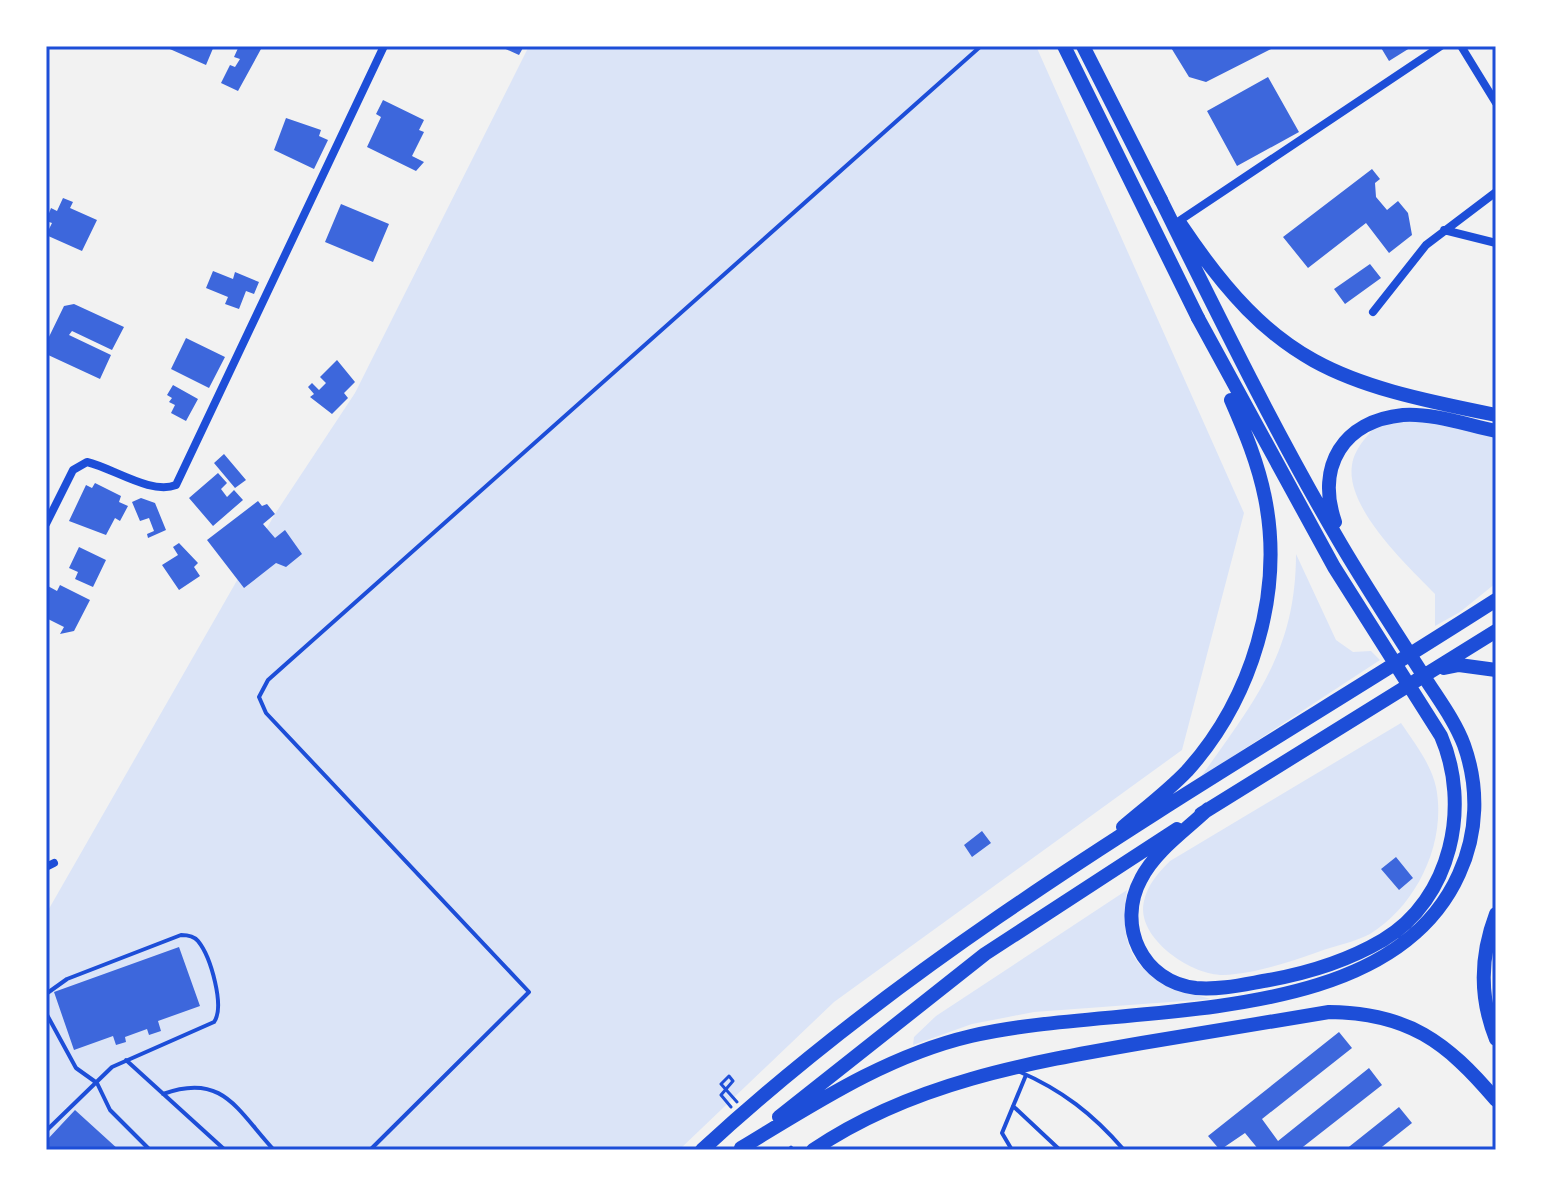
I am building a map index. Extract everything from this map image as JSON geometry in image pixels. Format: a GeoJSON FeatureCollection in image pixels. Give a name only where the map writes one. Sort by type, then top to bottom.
{"type":"FeatureCollection","features":[{"type":"Feature","properties":{"kind":"main road"},"geometry":{"type":"LineString","coordinates":[[1064,46],[1198,318],[1289,488],[1441,736],[1455,783],[1457,809],[1450,848],[1436,882],[1413,914],[1386,939],[1344,959],[1285,977],[1225,988],[1195,988],[1171,980],[1151,967],[1137,948],[1131,929],[1132,903],[1141,877],[1160,854],[1208,809]]}},
{"type":"Feature","properties":{"kind":"main road"},"geometry":{"type":"LineString","coordinates":[[740,1149],[843,1087],[898,1060],[970,1036],[1041,1024],[1214,1006],[1291,993],[1351,974],[1396,951],[1427,926],[1451,892],[1468,855],[1475,811],[1473,779],[1457,728],[1344,549],[1268,413],[1083,46]]}},
{"type":"Feature","properties":{"kind":"main road"},"geometry":{"type":"LineString","coordinates":[[1161,200],[1245,310],[1313,363],[1361,384],[1402,396],[1496,415]]}},
{"type":"Feature","properties":{"kind":"main road"},"geometry":{"type":"LineString","coordinates":[[1093,854],[1187,771],[1224,721],[1252,664],[1265,610],[1270,556],[1266,500],[1255,456],[1198,318]]}},
{"type":"Feature","properties":{"kind":"main road"},"geometry":{"type":"LineString","coordinates":[[1344,549],[1329,506],[1327,483],[1343,442],[1361,427],[1406,415],[1496,431]]}},
{"type":"Feature","properties":{"kind":"main road"},"geometry":{"type":"LineString","coordinates":[[702,1150],[888,996],[1093,854],[1496,600]]}},
{"type":"Feature","properties":{"kind":"main road"},"geometry":{"type":"LineString","coordinates":[[740,1149],[985,954],[1208,809],[1440,669],[1496,631]]}},
{"type":"Feature","properties":{"kind":"main road"},"geometry":{"type":"LineString","coordinates":[[1440,669],[1459,665],[1496,670]]}},
{"type":"Feature","properties":{"kind":"main road"},"geometry":{"type":"LineString","coordinates":[[1496,914],[1483,964],[1483,994],[1496,1039]]}},
{"type":"Feature","properties":{"kind":"main road"},"geometry":{"type":"LineString","coordinates":[[813,1150],[862,1121],[919,1094],[1011,1069],[1313,1014],[1360,1012],[1391,1019],[1421,1031],[1447,1048],[1496,1100]]}},
{"type":"Feature","properties":{"kind":"street"},"geometry":{"type":"LineString","coordinates":[[46,524],[73,470],[87,462],[154,486],[166,489],[176,485],[384,46]]}},
{"type":"Feature","properties":{"kind":"street"},"geometry":{"type":"LineString","coordinates":[[1179,221],[1441,46]]}},
{"type":"Feature","properties":{"kind":"street"},"geometry":{"type":"LineString","coordinates":[[1461,46],[1496,103]]}},
{"type":"Feature","properties":{"kind":"street"},"geometry":{"type":"LineString","coordinates":[[1373,312],[1426,245],[1496,192]]}},
{"type":"Feature","properties":{"kind":"street"},"geometry":{"type":"LineString","coordinates":[[1444,230],[1496,243]]}},
{"type":"Feature","properties":{"kind":"lane"},"geometry":{"type":"LineString","coordinates":[[370,1150],[529,992],[266,713],[259,697],[268,680],[981,46]]}},
{"type":"Feature","properties":{"kind":"lane"},"geometry":{"type":"LineString","coordinates":[[46,994],[67,979],[181,935],[198,940],[220,1002],[220,1013],[203,1029],[112,1067],[46,1131]]}},
{"type":"Feature","properties":{"kind":"lane"},"geometry":{"type":"LineString","coordinates":[[46,1013],[76,1068],[97,1083],[110,1110],[150,1150]]}},
{"type":"Feature","properties":{"kind":"lane"},"geometry":{"type":"LineString","coordinates":[[126,1060],[225,1150]]}},
{"type":"Feature","properties":{"kind":"lane"},"geometry":{"type":"LineString","coordinates":[[1011,1069],[1057,1089],[1080,1105],[1124,1150]]}},
{"type":"Feature","properties":{"kind":"lane"},"geometry":{"type":"LineString","coordinates":[[1012,1150],[1002,1133],[1026,1075]]}},
{"type":"Feature","properties":{"kind":"lane"},"geometry":{"type":"LineString","coordinates":[[163,1094],[199,1085],[216,1088],[274,1150]]}},
{"type":"Feature","properties":{"kind":"lane"},"geometry":{"type":"LineString","coordinates":[[1013,1106],[1060,1150]]}},
{"type":"Feature","properties":{"kind":"path"},"geometry":{"type":"LineString","coordinates":[[721,1095],[733,1081],[729,1076],[721,1084],[724,1087]]}},
{"type":"Feature","properties":{"kind":"path"},"geometry":{"type":"LineString","coordinates":[[788,1150],[791,1147],[794,1150]]}},
{"type":"Feature","properties":{"kind":"shaded area"},"geometry":{"type":"Polygon","coordinates":[[[529,46],[1036,46],[1244,513],[1182,750],[834,1002],[679,1150],[46,1150],[46,914],[275,514],[355,393],[529,46]]]}},
{"type":"Feature","properties":{"kind":"shaded area"},"geometry":{"type":"Polygon","coordinates":[[[1406,415],[1496,431],[1496,583],[1460,612],[1435,626],[1435,594],[1381,535],[1358,499],[1352,482],[1354,458],[1364,440],[1383,419],[1406,415]]]}},
{"type":"Feature","properties":{"kind":"shaded area"},"geometry":{"type":"Polygon","coordinates":[[[1296,554],[1336,640],[1353,652],[1371,651],[1380,660],[1200,778],[1254,700],[1280,648],[1289,620],[1296,554]]]}},
{"type":"Feature","properties":{"kind":"shaded area"},"geometry":{"type":"Polygon","coordinates":[[[1401,723],[1434,778],[1437,829],[1425,870],[1402,907],[1387,922],[1358,939],[1272,967],[1223,975],[1181,961],[1156,940],[1143,915],[1144,901],[1154,879],[1170,861],[1401,723]]]}},
{"type":"Feature","properties":{"kind":"shaded area"},"geometry":{"type":"Polygon","coordinates":[[[1127,890],[1126,935],[1131,952],[1140,965],[1168,985],[1211,999],[1034,1012],[972,1024],[913,1045],[914,1037],[936,1016],[1127,890]]]}},
{"type":"Feature","properties":{"kind":"building"},"geometry":{"type":"Polygon","coordinates":[[[163,46],[214,46],[206,65],[163,46]]]}},
{"type":"Feature","properties":{"kind":"building"},"geometry":{"type":"Polygon","coordinates":[[[239,46],[261,49],[238,91],[221,83],[230,65],[235,67],[240,59],[234,57],[239,46]]]}},
{"type":"Feature","properties":{"kind":"building"},"geometry":{"type":"Polygon","coordinates":[[[499,46],[524,46],[519,55],[499,46]]]}},
{"type":"Feature","properties":{"kind":"building"},"geometry":{"type":"Polygon","coordinates":[[[1170,46],[1277,46],[1206,82],[1189,77],[1170,46]]]}},
{"type":"Feature","properties":{"kind":"building"},"geometry":{"type":"Polygon","coordinates":[[[1380,46],[1413,46],[1389,61],[1380,46]]]}},
{"type":"Feature","properties":{"kind":"building"},"geometry":{"type":"Polygon","coordinates":[[[1268,77],[1299,132],[1237,166],[1207,111],[1268,77]]]}},
{"type":"Feature","properties":{"kind":"building"},"geometry":{"type":"Polygon","coordinates":[[[383,100],[424,120],[419,130],[424,132],[412,156],[424,162],[416,171],[367,147],[381,117],[376,114],[383,100]]]}},
{"type":"Feature","properties":{"kind":"building"},"geometry":{"type":"Polygon","coordinates":[[[286,118],[321,130],[319,136],[328,140],[314,169],[274,150],[286,118]]]}},
{"type":"Feature","properties":{"kind":"building"},"geometry":{"type":"Polygon","coordinates":[[[1372,169],[1380,179],[1375,183],[1376,197],[1387,210],[1398,201],[1408,213],[1412,235],[1389,253],[1366,223],[1308,268],[1283,237],[1372,169]]]}},
{"type":"Feature","properties":{"kind":"building"},"geometry":{"type":"Polygon","coordinates":[[[63,198],[73,202],[70,208],[97,220],[82,251],[46,235],[52,223],[46,221],[51,208],[57,211],[63,198]]]}},
{"type":"Feature","properties":{"kind":"building"},"geometry":{"type":"Polygon","coordinates":[[[341,204],[389,224],[373,262],[325,242],[341,204]]]}},
{"type":"Feature","properties":{"kind":"building"},"geometry":{"type":"Polygon","coordinates":[[[1370,264],[1381,278],[1345,304],[1334,289],[1370,264]]]}},
{"type":"Feature","properties":{"kind":"building"},"geometry":{"type":"Polygon","coordinates":[[[213,271],[233,279],[235,272],[259,282],[254,294],[246,291],[239,309],[225,304],[228,297],[206,288],[213,271]]]}},
{"type":"Feature","properties":{"kind":"building"},"geometry":{"type":"Polygon","coordinates":[[[74,304],[124,327],[112,350],[72,331],[69,335],[111,355],[100,379],[46,354],[46,343],[64,306],[74,304]]]}},
{"type":"Feature","properties":{"kind":"building"},"geometry":{"type":"Polygon","coordinates":[[[186,338],[225,357],[209,388],[171,369],[186,338]]]}},
{"type":"Feature","properties":{"kind":"building"},"geometry":{"type":"Polygon","coordinates":[[[337,360],[355,382],[344,393],[348,398],[332,414],[310,397],[314,394],[308,387],[312,383],[319,390],[326,383],[320,377],[337,360]]]}},
{"type":"Feature","properties":{"kind":"building"},"geometry":{"type":"Polygon","coordinates":[[[173,385],[198,399],[186,421],[171,413],[175,405],[169,402],[172,398],[167,395],[173,385]]]}},
{"type":"Feature","properties":{"kind":"building"},"geometry":{"type":"Polygon","coordinates":[[[224,454],[246,480],[235,488],[214,463],[224,454]]]}},
{"type":"Feature","properties":{"kind":"building"},"geometry":{"type":"Polygon","coordinates":[[[218,473],[227,483],[221,489],[227,497],[234,490],[243,500],[213,526],[189,498],[218,473]]]}},
{"type":"Feature","properties":{"kind":"building"},"geometry":{"type":"Polygon","coordinates":[[[95,483],[121,496],[119,502],[128,506],[120,521],[115,518],[106,535],[69,521],[86,485],[92,488],[95,483]]]}},
{"type":"Feature","properties":{"kind":"building"},"geometry":{"type":"Polygon","coordinates":[[[141,498],[155,503],[166,530],[148,538],[147,534],[154,531],[149,518],[140,521],[132,502],[141,498]]]}},
{"type":"Feature","properties":{"kind":"building"},"geometry":{"type":"Polygon","coordinates":[[[258,501],[262,506],[267,504],[275,514],[263,524],[275,538],[285,530],[302,554],[286,567],[276,563],[244,588],[207,540],[258,501]]]}},
{"type":"Feature","properties":{"kind":"building"},"geometry":{"type":"Polygon","coordinates":[[[179,543],[198,563],[194,567],[200,576],[179,590],[162,565],[178,555],[173,547],[179,543]]]}},
{"type":"Feature","properties":{"kind":"building"},"geometry":{"type":"Polygon","coordinates":[[[79,547],[106,560],[93,587],[75,579],[78,572],[69,568],[79,547]]]}},
{"type":"Feature","properties":{"kind":"building"},"geometry":{"type":"Polygon","coordinates":[[[46,585],[57,591],[60,585],[90,600],[74,631],[60,634],[64,627],[46,618],[46,585]]]}},
{"type":"Feature","properties":{"kind":"building"},"geometry":{"type":"Polygon","coordinates":[[[982,831],[991,843],[972,857],[964,845],[982,831]]]}},
{"type":"Feature","properties":{"kind":"building"},"geometry":{"type":"Polygon","coordinates":[[[1396,857],[1413,878],[1399,890],[1381,869],[1396,857]]]}},
{"type":"Feature","properties":{"kind":"building"},"geometry":{"type":"Polygon","coordinates":[[[179,947],[200,1006],[158,1021],[161,1031],[149,1035],[147,1029],[125,1037],[126,1042],[116,1045],[113,1036],[74,1050],[54,992],[179,947]]]}},
{"type":"Feature","properties":{"kind":"building"},"geometry":{"type":"Polygon","coordinates":[[[1339,1032],[1352,1048],[1262,1119],[1278,1141],[1369,1068],[1382,1085],[1299,1150],[1259,1150],[1245,1133],[1220,1150],[1208,1136],[1339,1032]]]}},
{"type":"Feature","properties":{"kind":"building"},"geometry":{"type":"Polygon","coordinates":[[[1399,1107],[1412,1123],[1378,1150],[1345,1150],[1399,1107]]]}},
{"type":"Feature","properties":{"kind":"building"},"geometry":{"type":"Polygon","coordinates":[[[75,1110],[119,1150],[46,1150],[46,1141],[75,1110]]]}}]}
